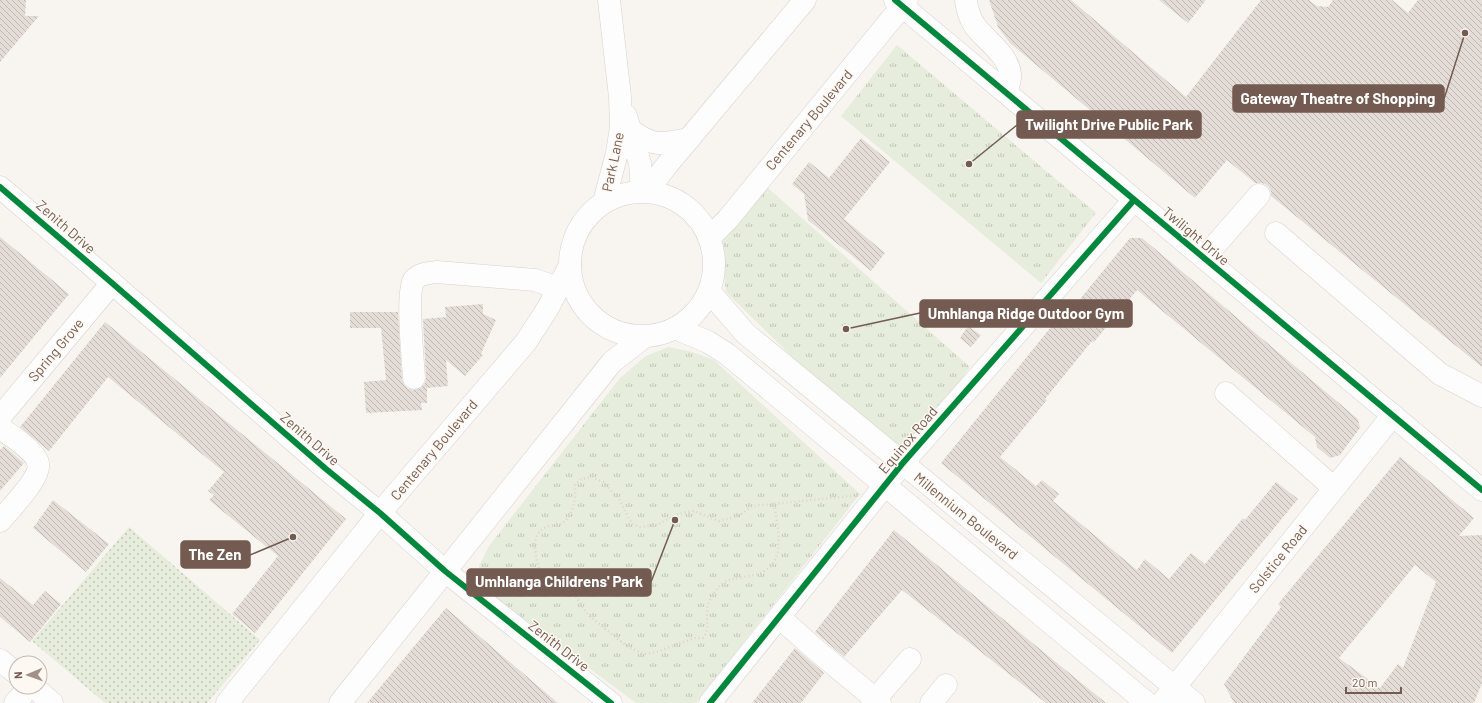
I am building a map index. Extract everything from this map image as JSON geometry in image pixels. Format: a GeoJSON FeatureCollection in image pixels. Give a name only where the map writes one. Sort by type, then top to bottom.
{"type":"FeatureCollection","features":[{"type":"Feature","properties":{"kind":"street","name":"Park Lane"},"geometry":{"type":"LineString","coordinates":[[604,202],[617,153],[620,127],[620,97],[609,0]]}},
{"type":"Feature","properties":{"kind":"street"},"geometry":{"type":"LineString","coordinates":[[646,192],[805,0]]}},
{"type":"Feature","properties":{"kind":"street"},"geometry":{"type":"LineString","coordinates":[[966,0],[974,25],[1007,62],[1010,81],[1006,92]]}},
{"type":"Feature","properties":{"kind":"street","name":"Twilight Drive"},"geometry":{"type":"LineString","coordinates":[[902,2],[1134,200],[1482,490]]}},
{"type":"Feature","properties":{"kind":"street","name":"Centenary Boulevard"},"geometry":{"type":"LineString","coordinates":[[709,238],[728,219],[902,2]]}},
{"type":"Feature","properties":{"kind":"street","name":"Park Lane"},"geometry":{"type":"LineString","coordinates":[[620,97],[640,163],[646,192]]}},
{"type":"Feature","properties":{"kind":"street","name":"Park Lane"},"geometry":{"type":"LineString","coordinates":[[630,130],[647,141],[654,143],[665,144],[689,139]]}},
{"type":"Feature","properties":{"kind":"street","name":"Zenith Drive"},"geometry":{"type":"LineString","coordinates":[[0,187],[326,469],[380,513],[445,571],[611,703]]}},
{"type":"Feature","properties":{"kind":"street"},"geometry":{"type":"LineString","coordinates":[[629,192],[646,192],[667,196],[685,206],[699,220],[709,238],[714,255],[714,274],[709,291],[695,313],[675,328],[660,334],[644,337],[621,334],[600,324],[584,308],[573,287],[570,265],[574,240],[586,218],[604,202],[616,196],[629,192]]}},
{"type":"Feature","properties":{"kind":"street"},"geometry":{"type":"LineString","coordinates":[[1204,258],[1259,195]]}},
{"type":"Feature","properties":{"kind":"street","name":"Equinox Road"},"geometry":{"type":"LineString","coordinates":[[710,703],[902,464],[1134,200]]}},
{"type":"Feature","properties":{"kind":"street"},"geometry":{"type":"LineString","coordinates":[[1276,233],[1440,374],[1482,396]]}},
{"type":"Feature","properties":{"kind":"street","name":"Centenary Boulevard"},"geometry":{"type":"LineString","coordinates":[[227,703],[380,513],[526,342],[548,308],[570,265]]}},
{"type":"Feature","properties":{"kind":"street"},"geometry":{"type":"LineString","coordinates":[[414,378],[410,303],[411,286],[417,277],[425,273],[437,272],[535,280],[558,288]]}},
{"type":"Feature","properties":{"kind":"street","name":"Spring Grove"},"geometry":{"type":"LineString","coordinates":[[0,417],[112,283]]}},
{"type":"Feature","properties":{"kind":"street","name":"Millennium Boulevard"},"geometry":{"type":"LineString","coordinates":[[709,291],[745,333],[902,464],[1169,695],[1194,703]]}},
{"type":"Feature","properties":{"kind":"street","name":"Millennium Boulevard"},"geometry":{"type":"LineString","coordinates":[[675,328],[708,342],[727,354],[1147,703]]}},
{"type":"Feature","properties":{"kind":"street"},"geometry":{"type":"LineString","coordinates":[[340,703],[612,362],[644,337]]}},
{"type":"Feature","properties":{"kind":"street"},"geometry":{"type":"LineString","coordinates":[[1226,392],[1334,488]]}},
{"type":"Feature","properties":{"kind":"street","name":"Solstice Road"},"geometry":{"type":"LineString","coordinates":[[1169,695],[1393,415]]}},
{"type":"Feature","properties":{"kind":"street"},"geometry":{"type":"LineString","coordinates":[[0,428],[24,445],[38,460],[39,466],[34,479],[0,521]]}},
{"type":"Feature","properties":{"kind":"street"},"geometry":{"type":"LineString","coordinates":[[779,617],[876,702],[910,659]]}},
{"type":"Feature","properties":{"kind":"street"},"geometry":{"type":"LineString","coordinates":[[0,660],[8,666]]}},
{"type":"Feature","properties":{"kind":"street"},"geometry":{"type":"LineString","coordinates":[[931,703],[946,685]]}},
{"type":"Feature","properties":{"kind":"street"},"geometry":{"type":"LineString","coordinates":[[15,703],[22,695]]}},
{"type":"Feature","properties":{"kind":"street"},"geometry":{"type":"LineString","coordinates":[[43,695],[52,703]]}},
{"type":"Feature","properties":{"kind":"path"},"geometry":{"type":"LineString","coordinates":[[774,504],[779,545],[776,557],[770,565],[764,572],[722,582],[711,598],[707,608],[707,632],[703,638],[695,638],[656,652],[645,654],[628,647],[588,615],[570,588],[539,568],[535,554],[536,540],[539,531],[548,526],[561,524],[571,513],[574,504],[575,485],[581,479],[592,477],[603,482],[619,500],[632,524],[640,527],[657,525],[678,514],[694,511],[719,521],[739,516],[752,506],[855,495]]}},
{"type":"Feature","properties":{"kind":"green space"},"geometry":{"type":"Polygon","coordinates":[[[897,45],[1096,213],[1041,283],[841,116],[897,45]]]}},
{"type":"Feature","properties":{"kind":"green space"},"geometry":{"type":"Polygon","coordinates":[[[768,188],[970,367],[902,464],[726,292],[720,245],[768,188]]]}},
{"type":"Feature","properties":{"kind":"green space"},"geometry":{"type":"Polygon","coordinates":[[[668,347],[689,351],[714,360],[860,494],[696,703],[636,703],[491,595],[481,581],[479,566],[489,546],[620,378],[646,356],[668,347]]]}},
{"type":"Feature","properties":{"kind":"green space"},"geometry":{"type":"Polygon","coordinates":[[[129,527],[260,640],[207,703],[105,703],[32,641],[129,527]]]}},
{"type":"Feature","properties":{"kind":"building"},"geometry":{"type":"Polygon","coordinates":[[[0,0],[26,0],[25,16],[39,16],[0,62],[0,0]]]}},
{"type":"Feature","properties":{"kind":"building"},"geometry":{"type":"Polygon","coordinates":[[[989,0],[1071,0],[1186,97],[1261,0],[1309,0],[1317,6],[1328,7],[1333,0],[1392,0],[1408,13],[1418,0],[1482,0],[1482,367],[1271,196],[1271,191],[1267,185],[1255,183],[1227,160],[1195,198],[1010,43],[998,27],[989,0]]]}},
{"type":"Feature","properties":{"kind":"building"},"geometry":{"type":"Polygon","coordinates":[[[1159,0],[1206,0],[1188,23],[1159,0]]]}},
{"type":"Feature","properties":{"kind":"building"},"geometry":{"type":"Polygon","coordinates":[[[861,138],[890,162],[844,219],[885,253],[871,271],[808,220],[804,194],[792,184],[809,162],[829,178],[861,138]]]}},
{"type":"Feature","properties":{"kind":"building"},"geometry":{"type":"Polygon","coordinates":[[[0,237],[69,294],[0,378],[0,237]]]}},
{"type":"Feature","properties":{"kind":"building"},"geometry":{"type":"Polygon","coordinates":[[[1130,238],[1142,238],[1358,419],[1360,428],[1340,455],[1330,458],[1317,447],[1315,437],[1137,290],[1094,342],[1092,341],[1045,399],[1047,400],[1000,457],[1036,486],[1042,480],[1059,494],[1053,501],[1137,570],[1145,559],[1169,579],[1191,553],[1205,564],[1243,518],[1245,520],[1276,482],[1298,499],[1172,653],[941,463],[1068,306],[1072,309],[1130,238]]]}},
{"type":"Feature","properties":{"kind":"building"},"geometry":{"type":"Polygon","coordinates":[[[483,304],[483,314],[496,320],[481,354],[483,355],[465,376],[446,360],[448,386],[427,388],[427,403],[421,403],[422,410],[366,413],[364,382],[386,380],[381,328],[350,328],[350,312],[398,312],[402,379],[404,385],[409,389],[414,390],[421,388],[425,383],[426,378],[423,319],[446,317],[445,307],[483,304]]]}},
{"type":"Feature","properties":{"kind":"building"},"geometry":{"type":"Polygon","coordinates":[[[105,322],[346,519],[255,633],[232,614],[278,556],[209,500],[214,495],[208,491],[224,472],[108,377],[49,451],[20,427],[105,322]]]}},
{"type":"Feature","properties":{"kind":"building"},"geometry":{"type":"Polygon","coordinates":[[[968,326],[981,335],[971,347],[960,338],[968,326]]]}},
{"type":"Feature","properties":{"kind":"building"},"geometry":{"type":"Polygon","coordinates":[[[4,446],[24,463],[0,491],[0,450],[4,446]]]}},
{"type":"Feature","properties":{"kind":"building"},"geometry":{"type":"Polygon","coordinates":[[[1400,457],[1474,518],[1459,536],[1482,535],[1482,683],[1474,703],[1234,703],[1224,684],[1281,607],[1278,604],[1400,457]],[[1415,565],[1339,658],[1380,688],[1398,664],[1403,668],[1436,582],[1415,565]]]}},
{"type":"Feature","properties":{"kind":"building"},"geometry":{"type":"Polygon","coordinates":[[[53,500],[109,544],[86,572],[33,528],[53,500]]]}},
{"type":"Feature","properties":{"kind":"building"},"geometry":{"type":"Polygon","coordinates":[[[894,530],[1106,703],[1046,703],[902,590],[844,657],[815,632],[894,530]]]}},
{"type":"Feature","properties":{"kind":"building"},"geometry":{"type":"Polygon","coordinates":[[[0,578],[33,605],[45,591],[61,604],[30,642],[0,617],[0,578]]]}},
{"type":"Feature","properties":{"kind":"building"},"geometry":{"type":"Polygon","coordinates":[[[446,608],[558,703],[367,703],[446,608]]]}},
{"type":"Feature","properties":{"kind":"building"},"geometry":{"type":"Polygon","coordinates":[[[795,648],[824,673],[801,703],[752,703],[795,648]]]}},
{"type":"Feature","properties":{"kind":"cycle path"},"geometry":{"type":"LineString","coordinates":[[895,0],[1482,490]]}},
{"type":"Feature","properties":{"kind":"cycle path"},"geometry":{"type":"LineString","coordinates":[[0,187],[326,469],[380,513],[445,571],[611,703]]}},
{"type":"Feature","properties":{"kind":"cycle path"},"geometry":{"type":"LineString","coordinates":[[710,703],[902,464],[1134,200]]}},
{"type":"Feature","properties":{"kind":"place","name":"Gateway Theatre of Shopping"},"geometry":{"type":"Point","coordinates":[1465,33]}},
{"type":"Feature","properties":{"kind":"place","name":"Twilight Drive Public Park"},"geometry":{"type":"Point","coordinates":[969,164]}},
{"type":"Feature","properties":{"kind":"place","name":"Umhlanga Ridge Outdoor Gym"},"geometry":{"type":"Point","coordinates":[846,329]}},
{"type":"Feature","properties":{"kind":"place","name":"Umhlanga Childrens' Park"},"geometry":{"type":"Point","coordinates":[675,520]}},
{"type":"Feature","properties":{"kind":"place","name":"The Zen"},"geometry":{"type":"Point","coordinates":[293,537]}}]}
